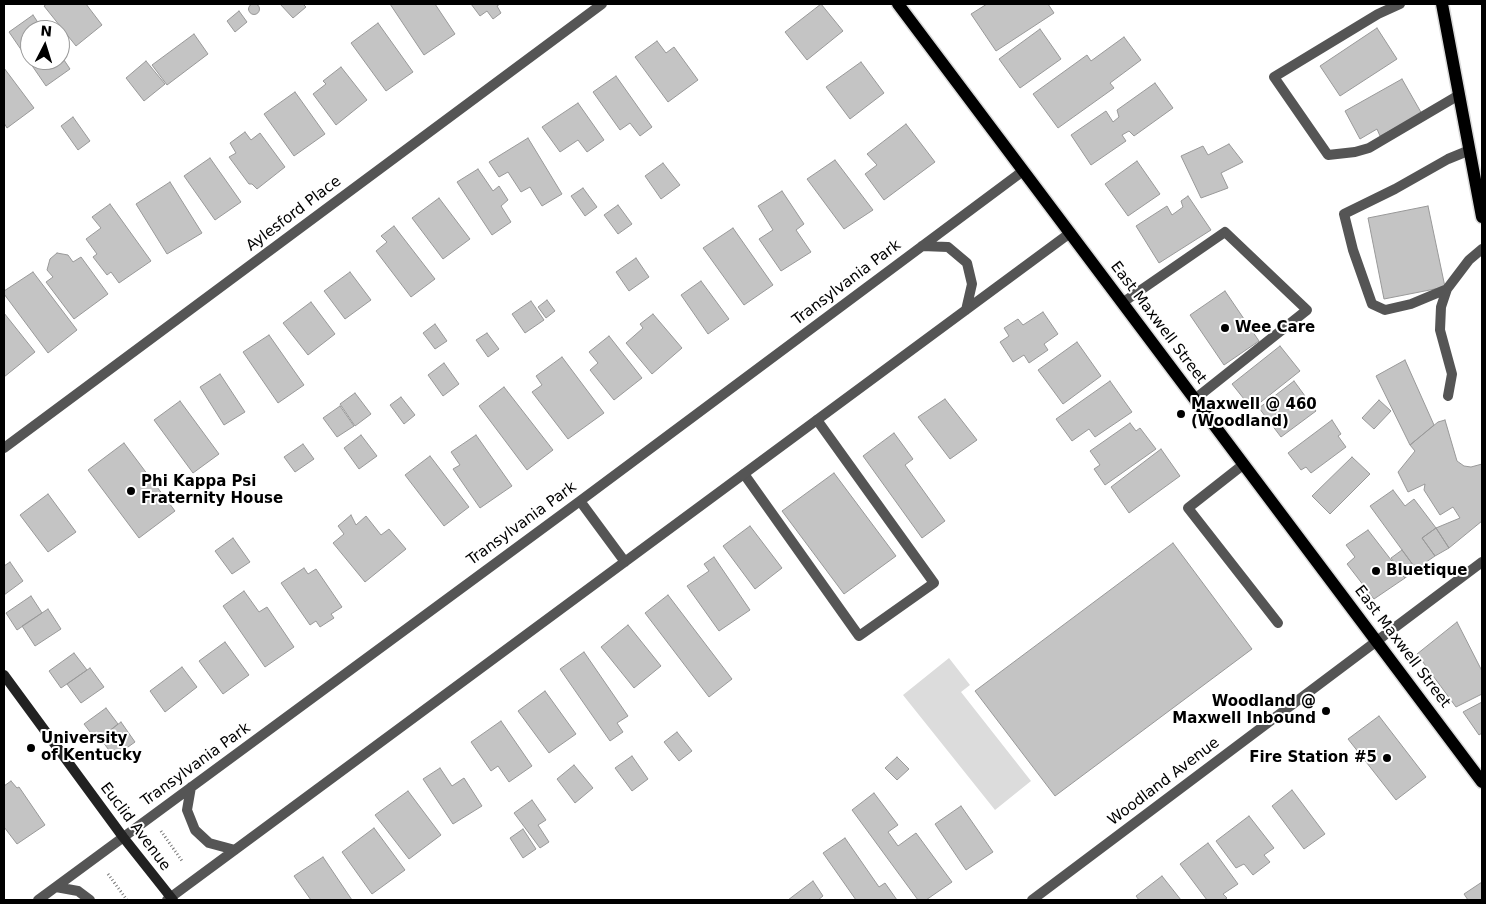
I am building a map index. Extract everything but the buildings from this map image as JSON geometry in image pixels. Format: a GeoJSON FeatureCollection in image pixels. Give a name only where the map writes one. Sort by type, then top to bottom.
{"type":"FeatureCollection","features":[{"type":"Feature","properties":{"kind":"main road","name":"East Maxwell Street"},"geometry":{"type":"LineString","coordinates":[[898,4],[1482,782]]}},
{"type":"Feature","properties":{"kind":"main road"},"geometry":{"type":"LineString","coordinates":[[1442,4],[1482,212]]}},
{"type":"Feature","properties":{"kind":"main road","name":"Euclid Avenue"},"geometry":{"type":"LineString","coordinates":[[4,674],[170,899]]}},
{"type":"Feature","properties":{"kind":"street","name":"Aylesford Place"},"geometry":{"type":"LineString","coordinates":[[4,448],[602,4]]}},
{"type":"Feature","properties":{"kind":"street"},"geometry":{"type":"LineString","coordinates":[[1400,4],[1378,14],[1274,77],[1328,155],[1355,152],[1368,148],[1459,95]]}},
{"type":"Feature","properties":{"kind":"street"},"geometry":{"type":"LineString","coordinates":[[1447,289],[1411,304],[1385,310],[1372,304],[1353,250],[1344,214],[1395,189],[1448,159],[1470,150]]}},
{"type":"Feature","properties":{"kind":"street","name":"Transylvania Park"},"geometry":{"type":"LineString","coordinates":[[38,900],[580,501],[1023,171]]}},
{"type":"Feature","properties":{"kind":"street"},"geometry":{"type":"LineString","coordinates":[[1122,303],[1225,232],[1308,310],[1195,398]]}},
{"type":"Feature","properties":{"kind":"street"},"geometry":{"type":"LineString","coordinates":[[170,899],[1070,233]]}},
{"type":"Feature","properties":{"kind":"street"},"geometry":{"type":"LineString","coordinates":[[922,246],[948,247],[967,263],[972,284],[966,310]]}},
{"type":"Feature","properties":{"kind":"street"},"geometry":{"type":"LineString","coordinates":[[1448,396],[1452,374],[1440,330],[1441,307],[1447,289],[1469,260],[1482,249]]}},
{"type":"Feature","properties":{"kind":"street"},"geometry":{"type":"LineString","coordinates":[[744,474],[859,636],[934,582],[817,420]]}},
{"type":"Feature","properties":{"kind":"street"},"geometry":{"type":"LineString","coordinates":[[1244,464],[1188,508],[1278,623]]}},
{"type":"Feature","properties":{"kind":"street"},"geometry":{"type":"LineString","coordinates":[[580,501],[625,562]]}},
{"type":"Feature","properties":{"kind":"street","name":"Woodland Avenue"},"geometry":{"type":"LineString","coordinates":[[1032,900],[1482,562]]}},
{"type":"Feature","properties":{"kind":"street"},"geometry":{"type":"LineString","coordinates":[[191,787],[187,810],[195,830],[209,843],[235,850]]}},
{"type":"Feature","properties":{"kind":"street"},"geometry":{"type":"LineString","coordinates":[[56,887],[78,890],[90,900]]}},
{"type":"Feature","properties":{"kind":"path"},"geometry":{"type":"LineString","coordinates":[[161,831],[182,861]]}},
{"type":"Feature","properties":{"kind":"path"},"geometry":{"type":"LineString","coordinates":[[108,874],[127,900]]}},
{"type":"Feature","properties":{"kind":"shaded area"},"geometry":{"type":"Polygon","coordinates":[[[949,658],[970,685],[961,692],[1031,781],[995,810],[903,695],[949,658]]]}},
{"type":"Feature","properties":{"kind":"place","name":"Wee Care"},"geometry":{"type":"Point","coordinates":[1225,328]}},
{"type":"Feature","properties":{"kind":"place","name":"Maxwell @ 460 (Woodland)"},"geometry":{"type":"Point","coordinates":[1181,414]}},
{"type":"Feature","properties":{"kind":"place","name":"Phi Kappa Psi Fraternity House"},"geometry":{"type":"Point","coordinates":[131,491]}},
{"type":"Feature","properties":{"kind":"place","name":"Bluetique"},"geometry":{"type":"Point","coordinates":[1376,571]}},
{"type":"Feature","properties":{"kind":"place","name":"Woodland @ Maxwell Inbound"},"geometry":{"type":"Point","coordinates":[1326,711]}},
{"type":"Feature","properties":{"kind":"place","name":"University of Kentucky"},"geometry":{"type":"Point","coordinates":[31,748]}},
{"type":"Feature","properties":{"kind":"place","name":"Fire Station #5"},"geometry":{"type":"Point","coordinates":[1387,758]}}]}
